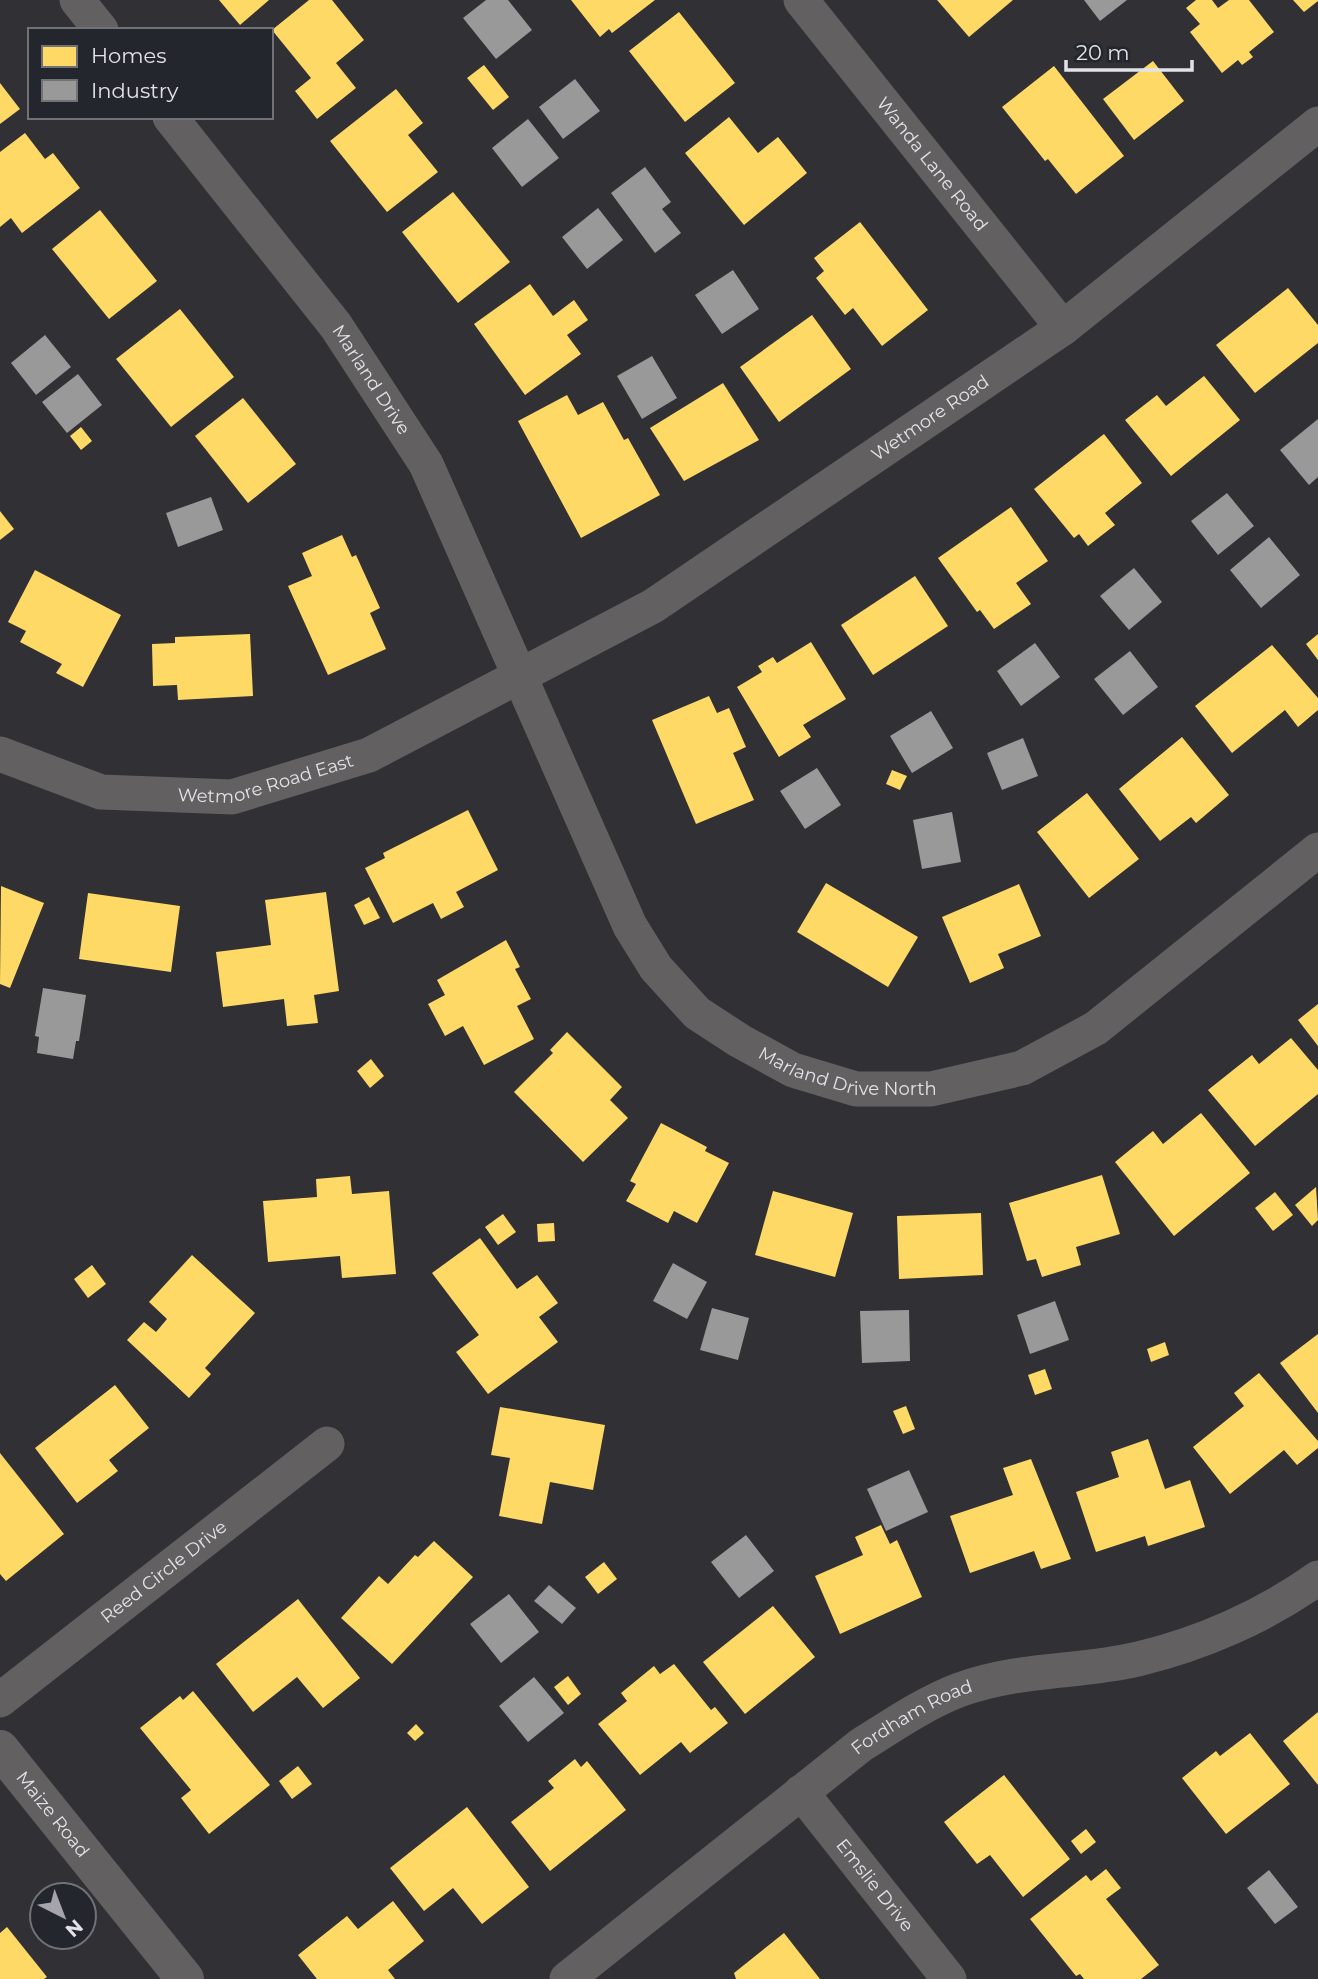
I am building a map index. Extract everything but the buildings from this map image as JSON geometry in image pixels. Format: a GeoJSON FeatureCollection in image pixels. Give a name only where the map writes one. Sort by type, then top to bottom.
{"type":"FeatureCollection","features":[{"type":"Feature","properties":{"kind":"street"},"geometry":{"type":"LineString","coordinates":[[77,0],[99,28]]}},
{"type":"Feature","properties":{"kind":"street","name":"Wanda Lane Road"},"geometry":{"type":"LineString","coordinates":[[801,0],[1063,328]]}},
{"type":"Feature","properties":{"kind":"street","name":"Marland Drive"},"geometry":{"type":"LineString","coordinates":[[172,119],[336,326],[426,464],[518,676]]}},
{"type":"Feature","properties":{"kind":"street","name":"Wetmore Road"},"geometry":{"type":"LineString","coordinates":[[518,676],[653,606],[1063,328],[1318,124]]}},
{"type":"Feature","properties":{"kind":"street","name":"Wetmore Road East"},"geometry":{"type":"LineString","coordinates":[[0,754],[101,792],[232,797],[369,755],[518,676]]}},
{"type":"Feature","properties":{"kind":"street","name":"Marland Drive North"},"geometry":{"type":"LineString","coordinates":[[518,676],[630,926],[656,968],[697,1013],[740,1041],[793,1069],[856,1089],[931,1089],[1022,1068],[1096,1028],[1318,850]]}},
{"type":"Feature","properties":{"kind":"street","name":"Reed Circle Drive"},"geometry":{"type":"LineString","coordinates":[[0,1700],[327,1444]]}},
{"type":"Feature","properties":{"kind":"street","name":"Fordham Road"},"geometry":{"type":"LineString","coordinates":[[568,1979],[801,1791],[861,1745],[912,1714],[959,1690],[1016,1673],[1137,1659],[1221,1632],[1295,1595],[1318,1578]]}},
{"type":"Feature","properties":{"kind":"street","name":"Maize Road"},"geometry":{"type":"LineString","coordinates":[[0,1749],[185,1979]]}},
{"type":"Feature","properties":{"kind":"street","name":"Emslie Drive"},"geometry":{"type":"LineString","coordinates":[[801,1791],[949,1979]]}}]}
